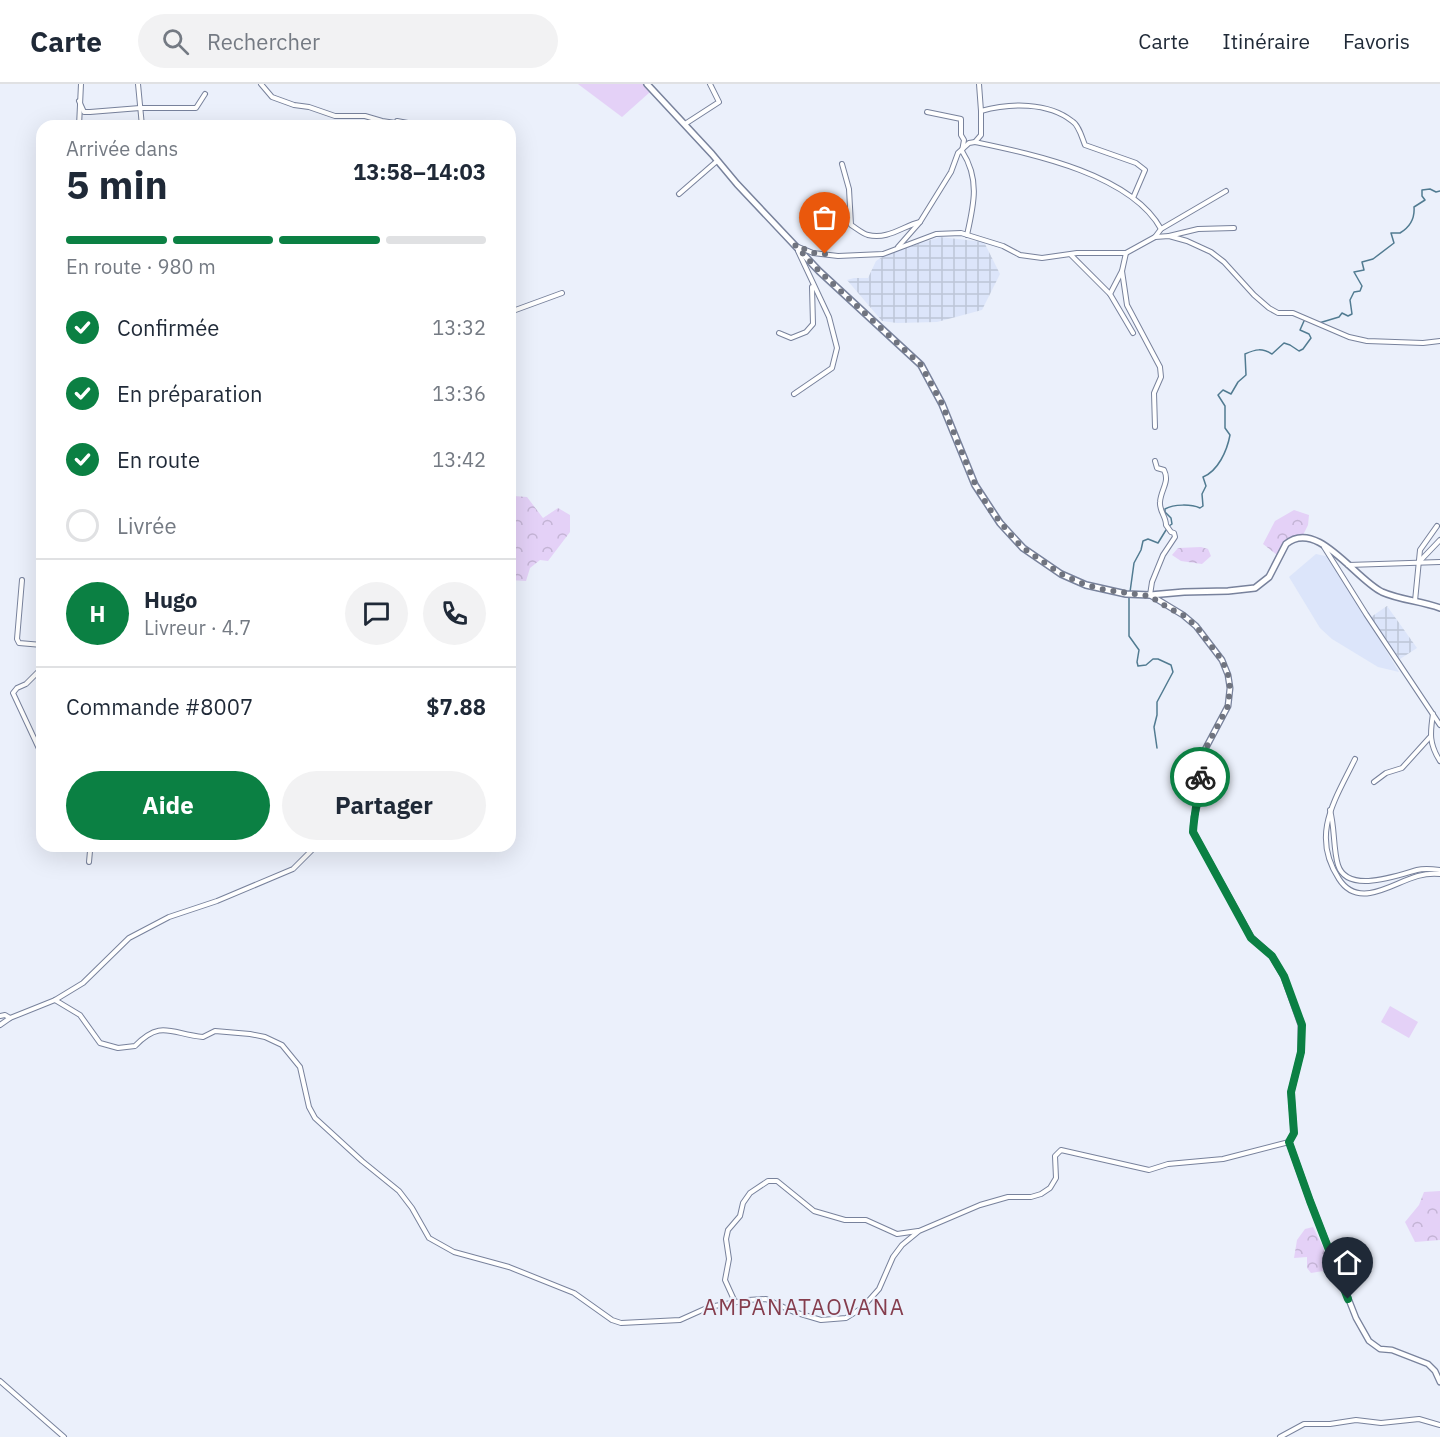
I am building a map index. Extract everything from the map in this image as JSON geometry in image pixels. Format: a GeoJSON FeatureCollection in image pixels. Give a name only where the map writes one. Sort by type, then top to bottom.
{"type":"FeatureCollection","features":[{"type":"Feature","properties":{"kind":"main road"},"geometry":{"type":"LineString","coordinates":[[647,84],[819,271],[921,365],[942,404],[975,484],[989,508],[1023,548],[1061,574],[1086,585],[1150,596],[1184,592],[1247,590],[1264,583],[1280,553],[1290,540],[1305,537],[1320,542],[1380,591],[1440,608]]}},
{"type":"Feature","properties":{"kind":"street"},"geometry":{"type":"LineString","coordinates":[[79,120],[81,84]]}},
{"type":"Feature","properties":{"kind":"street"},"geometry":{"type":"LineString","coordinates":[[138,84],[141,120]]}},
{"type":"Feature","properties":{"kind":"street"},"geometry":{"type":"LineString","coordinates":[[261,84],[272,97],[284,102],[335,116],[365,116],[380,120]]}},
{"type":"Feature","properties":{"kind":"street"},"geometry":{"type":"LineString","coordinates":[[685,124],[719,102],[710,84]]}},
{"type":"Feature","properties":{"kind":"street"},"geometry":{"type":"LineString","coordinates":[[975,142],[981,135],[979,84]]}},
{"type":"Feature","properties":{"kind":"street"},"geometry":{"type":"LineString","coordinates":[[79,101],[84,112],[140,108],[196,108],[205,94]]}},
{"type":"Feature","properties":{"kind":"street"},"geometry":{"type":"LineString","coordinates":[[981,111],[1009,106],[1047,107],[1074,122],[1085,145],[1136,164],[1145,170],[1133,198]]}},
{"type":"Feature","properties":{"kind":"street"},"geometry":{"type":"LineString","coordinates":[[927,112],[961,119],[961,135],[964,140],[962,152],[971,165],[973,175],[974,206],[967,235]]}},
{"type":"Feature","properties":{"kind":"street"},"geometry":{"type":"LineString","coordinates":[[896,249],[920,222],[951,172],[958,153],[962,152],[969,143],[975,142],[1056,161],[1096,176],[1133,198],[1152,213],[1161,229]]}},
{"type":"Feature","properties":{"kind":"street"},"geometry":{"type":"LineString","coordinates":[[679,194],[717,160]]}},
{"type":"Feature","properties":{"kind":"street"},"geometry":{"type":"LineString","coordinates":[[842,164],[849,189],[851,225],[868,235],[891,235],[910,224],[920,222]]}},
{"type":"Feature","properties":{"kind":"street"},"geometry":{"type":"LineString","coordinates":[[795,245],[813,253],[838,256],[883,254],[936,234],[961,233],[1003,246],[1027,257],[1126,253],[1155,237],[1161,229],[1226,191]]}},
{"type":"Feature","properties":{"kind":"street"},"geometry":{"type":"LineString","coordinates":[[1155,237],[1198,229],[1234,228]]}},
{"type":"Feature","properties":{"kind":"street"},"geometry":{"type":"LineString","coordinates":[[1168,236],[1187,240],[1211,252],[1224,262],[1254,294],[1278,313],[1293,313],[1349,337],[1367,341],[1423,343],[1440,340]]}},
{"type":"Feature","properties":{"kind":"street"},"geometry":{"type":"LineString","coordinates":[[794,394],[832,368],[837,348],[829,317],[795,245]]}},
{"type":"Feature","properties":{"kind":"street"},"geometry":{"type":"LineString","coordinates":[[1110,294],[1122,271],[1126,253]]}},
{"type":"Feature","properties":{"kind":"street"},"geometry":{"type":"LineString","coordinates":[[1070,254],[1110,294],[1133,333]]}},
{"type":"Feature","properties":{"kind":"street"},"geometry":{"type":"LineString","coordinates":[[1122,271],[1127,305],[1160,367],[1161,377],[1154,393],[1155,427]]}},
{"type":"Feature","properties":{"kind":"street"},"geometry":{"type":"LineString","coordinates":[[779,333],[791,338],[806,332],[813,324],[812,283]]}},
{"type":"Feature","properties":{"kind":"street"},"geometry":{"type":"LineString","coordinates":[[516,310],[562,293]]}},
{"type":"Feature","properties":{"kind":"street"},"geometry":{"type":"LineString","coordinates":[[735,1302],[725,1280],[729,1259],[726,1239],[728,1230],[740,1216],[743,1203],[750,1193],[768,1181],[777,1181],[814,1211],[844,1220],[866,1220],[897,1234],[919,1231],[980,1205],[1008,1197],[1031,1197],[1041,1194],[1050,1188],[1056,1178],[1055,1156],[1061,1150],[1149,1170],[1168,1164],[1223,1159],[1289,1142],[1294,1133],[1291,1092],[1301,1052],[1302,1025],[1284,976],[1272,956],[1251,938],[1193,832],[1199,800],[1200,759],[1228,706],[1230,688],[1222,660],[1196,626],[1183,615],[1150,596],[1152,582],[1163,555],[1175,537],[1166,525],[1167,520],[1160,508],[1167,476],[1164,470],[1157,468],[1155,461]]}},
{"type":"Feature","properties":{"kind":"street"},"geometry":{"type":"LineString","coordinates":[[1415,601],[1420,550],[1437,526]]}},
{"type":"Feature","properties":{"kind":"street"},"geometry":{"type":"LineString","coordinates":[[1418,562],[1440,540]]}},
{"type":"Feature","properties":{"kind":"street"},"geometry":{"type":"LineString","coordinates":[[1320,542],[1440,725]]}},
{"type":"Feature","properties":{"kind":"street"},"geometry":{"type":"LineString","coordinates":[[1348,565],[1440,562]]}},
{"type":"Feature","properties":{"kind":"street"},"geometry":{"type":"LineString","coordinates":[[22,580],[17,639],[19,644],[36,645]]}},
{"type":"Feature","properties":{"kind":"street"},"geometry":{"type":"LineString","coordinates":[[36,674],[13,693],[36,742]]}},
{"type":"Feature","properties":{"kind":"street"},"geometry":{"type":"LineString","coordinates":[[1433,714],[1430,737],[1433,750],[1440,761]]}},
{"type":"Feature","properties":{"kind":"street"},"geometry":{"type":"LineString","coordinates":[[1374,782],[1386,773],[1402,768],[1430,737]]}},
{"type":"Feature","properties":{"kind":"street"},"geometry":{"type":"LineString","coordinates":[[1355,759],[1330,810],[1324,835],[1326,847],[1342,884],[1350,891],[1360,894],[1372,893],[1421,874],[1440,872]]}},
{"type":"Feature","properties":{"kind":"street"},"geometry":{"type":"LineString","coordinates":[[1330,810],[1338,865],[1342,875],[1361,882],[1400,876],[1419,870],[1440,872]]}},
{"type":"Feature","properties":{"kind":"street"},"geometry":{"type":"LineString","coordinates":[[88,862],[90,852]]}},
{"type":"Feature","properties":{"kind":"street"},"geometry":{"type":"LineString","coordinates":[[0,1025],[10,1018],[55,1000],[83,983],[129,938],[169,916],[217,901],[293,869],[310,852]]}},
{"type":"Feature","properties":{"kind":"street"},"geometry":{"type":"LineString","coordinates":[[55,1000],[80,1015],[100,1043],[118,1048],[135,1046],[147,1034],[160,1030],[203,1037],[215,1031],[250,1034],[265,1037],[282,1045],[300,1067],[309,1107],[315,1118],[399,1191],[412,1208],[429,1238],[454,1252],[509,1267],[574,1293],[612,1320],[621,1323],[680,1320],[709,1307],[766,1299],[794,1312],[821,1320],[846,1318],[862,1308],[879,1288],[893,1257],[902,1245],[919,1231]]}},
{"type":"Feature","properties":{"kind":"street"},"geometry":{"type":"LineString","coordinates":[[0,1016],[10,1018]]}},
{"type":"Feature","properties":{"kind":"street"},"geometry":{"type":"LineString","coordinates":[[1289,1142],[1356,1318],[1369,1341],[1380,1349],[1392,1350],[1428,1365],[1435,1371],[1440,1382]]}},
{"type":"Feature","properties":{"kind":"street"},"geometry":{"type":"LineString","coordinates":[[0,1381],[64,1437]]}},
{"type":"Feature","properties":{"kind":"street"},"geometry":{"type":"LineString","coordinates":[[1280,1437],[1305,1424],[1330,1424],[1356,1420],[1381,1423],[1419,1419],[1440,1425]]}},
{"type":"Feature","properties":{"kind":"shaded area"},"geometry":{"type":"Polygon","coordinates":[[[940,237],[984,242],[1000,274],[982,310],[937,322],[882,321],[847,280],[868,278],[876,261],[887,254],[940,237]]]}},
{"type":"Feature","properties":{"kind":"shaded area"},"geometry":{"type":"Polygon","coordinates":[[[1316,554],[1330,557],[1399,672],[1378,667],[1332,639],[1320,628],[1289,577],[1316,554]]]}},
{"type":"Feature","properties":{"kind":"shaded area"},"geometry":{"type":"Polygon","coordinates":[[[1387,606],[1417,648],[1400,659],[1371,617],[1387,606]]]}},
{"type":"Feature","properties":{"kind":"green space"},"geometry":{"type":"Polygon","coordinates":[[[578,84],[643,84],[650,92],[622,117],[578,84]]]}},
{"type":"Feature","properties":{"kind":"green space"},"geometry":{"type":"Polygon","coordinates":[[[516,496],[527,497],[543,518],[558,508],[570,515],[570,532],[548,561],[540,560],[530,568],[526,581],[516,580],[516,496]]]}},
{"type":"Feature","properties":{"kind":"green space"},"geometry":{"type":"Polygon","coordinates":[[[1294,510],[1309,515],[1308,525],[1302,537],[1295,538],[1277,555],[1263,544],[1275,521],[1294,510]]]}},
{"type":"Feature","properties":{"kind":"green space"},"geometry":{"type":"Polygon","coordinates":[[[1178,548],[1208,549],[1211,556],[1202,564],[1181,561],[1172,555],[1178,548]]]}},
{"type":"Feature","properties":{"kind":"green space"},"geometry":{"type":"Polygon","coordinates":[[[1390,1006],[1418,1022],[1409,1038],[1381,1022],[1390,1006]]]}},
{"type":"Feature","properties":{"kind":"green space"},"geometry":{"type":"Polygon","coordinates":[[[1440,1191],[1440,1240],[1415,1242],[1405,1222],[1419,1205],[1424,1192],[1440,1191]]]}},
{"type":"Feature","properties":{"kind":"green space"},"geometry":{"type":"Polygon","coordinates":[[[1313,1227],[1329,1266],[1323,1271],[1311,1273],[1307,1268],[1307,1257],[1294,1258],[1297,1240],[1305,1229],[1313,1227]]]}},
{"type":"Feature","properties":{"kind":"waterway"},"geometry":{"type":"LineString","coordinates":[[1319,323],[1339,317],[1342,313],[1348,316],[1352,314],[1350,300],[1354,292],[1360,291],[1362,286],[1354,272],[1364,270],[1362,262],[1373,259],[1394,243],[1391,233],[1400,233],[1407,228],[1413,219],[1414,207],[1425,200],[1422,190],[1440,191]]}},
{"type":"Feature","properties":{"kind":"waterway"},"geometry":{"type":"LineString","coordinates":[[1169,526],[1172,524],[1171,518],[1165,509],[1178,505],[1200,508],[1203,506],[1202,494],[1206,486],[1203,477],[1213,470],[1227,447],[1230,435],[1225,428],[1225,406],[1218,395],[1223,390],[1231,394],[1238,382],[1246,375],[1245,354],[1259,350],[1272,354],[1284,343],[1299,351],[1303,349],[1311,338],[1309,334],[1300,330],[1304,321]]}},
{"type":"Feature","properties":{"kind":"waterway"},"geometry":{"type":"LineString","coordinates":[[1130,592],[1134,563],[1143,541],[1148,539],[1158,543],[1166,530]]}},
{"type":"Feature","properties":{"kind":"waterway"},"geometry":{"type":"LineString","coordinates":[[1129,597],[1129,636],[1139,650],[1138,666],[1158,659],[1171,665],[1173,672],[1157,702],[1154,727],[1157,748]]}},
{"type":"Feature","properties":{"kind":"way so far"},"geometry":{"type":"LineString","coordinates":[[825,254],[813,253],[795,245],[819,271],[921,365],[942,404],[975,484],[989,508],[1014,539],[1023,548],[1061,574],[1086,585],[1106,590],[1150,596],[1183,615],[1196,626],[1222,660],[1230,688],[1228,706],[1200,759],[1200,777]]}},
{"type":"Feature","properties":{"kind":"district","name":"AMPANATAOVANA"},"geometry":{"type":"Point","coordinates":[804,1306]}},
{"type":"Feature","properties":{"kind":"route"},"geometry":{"type":"LineString","coordinates":[[1200,777],[1199,800],[1193,832],[1251,938],[1272,956],[1284,976],[1302,1025],[1301,1052],[1290,1104],[1294,1133],[1289,1142],[1348,1299]]}}]}
